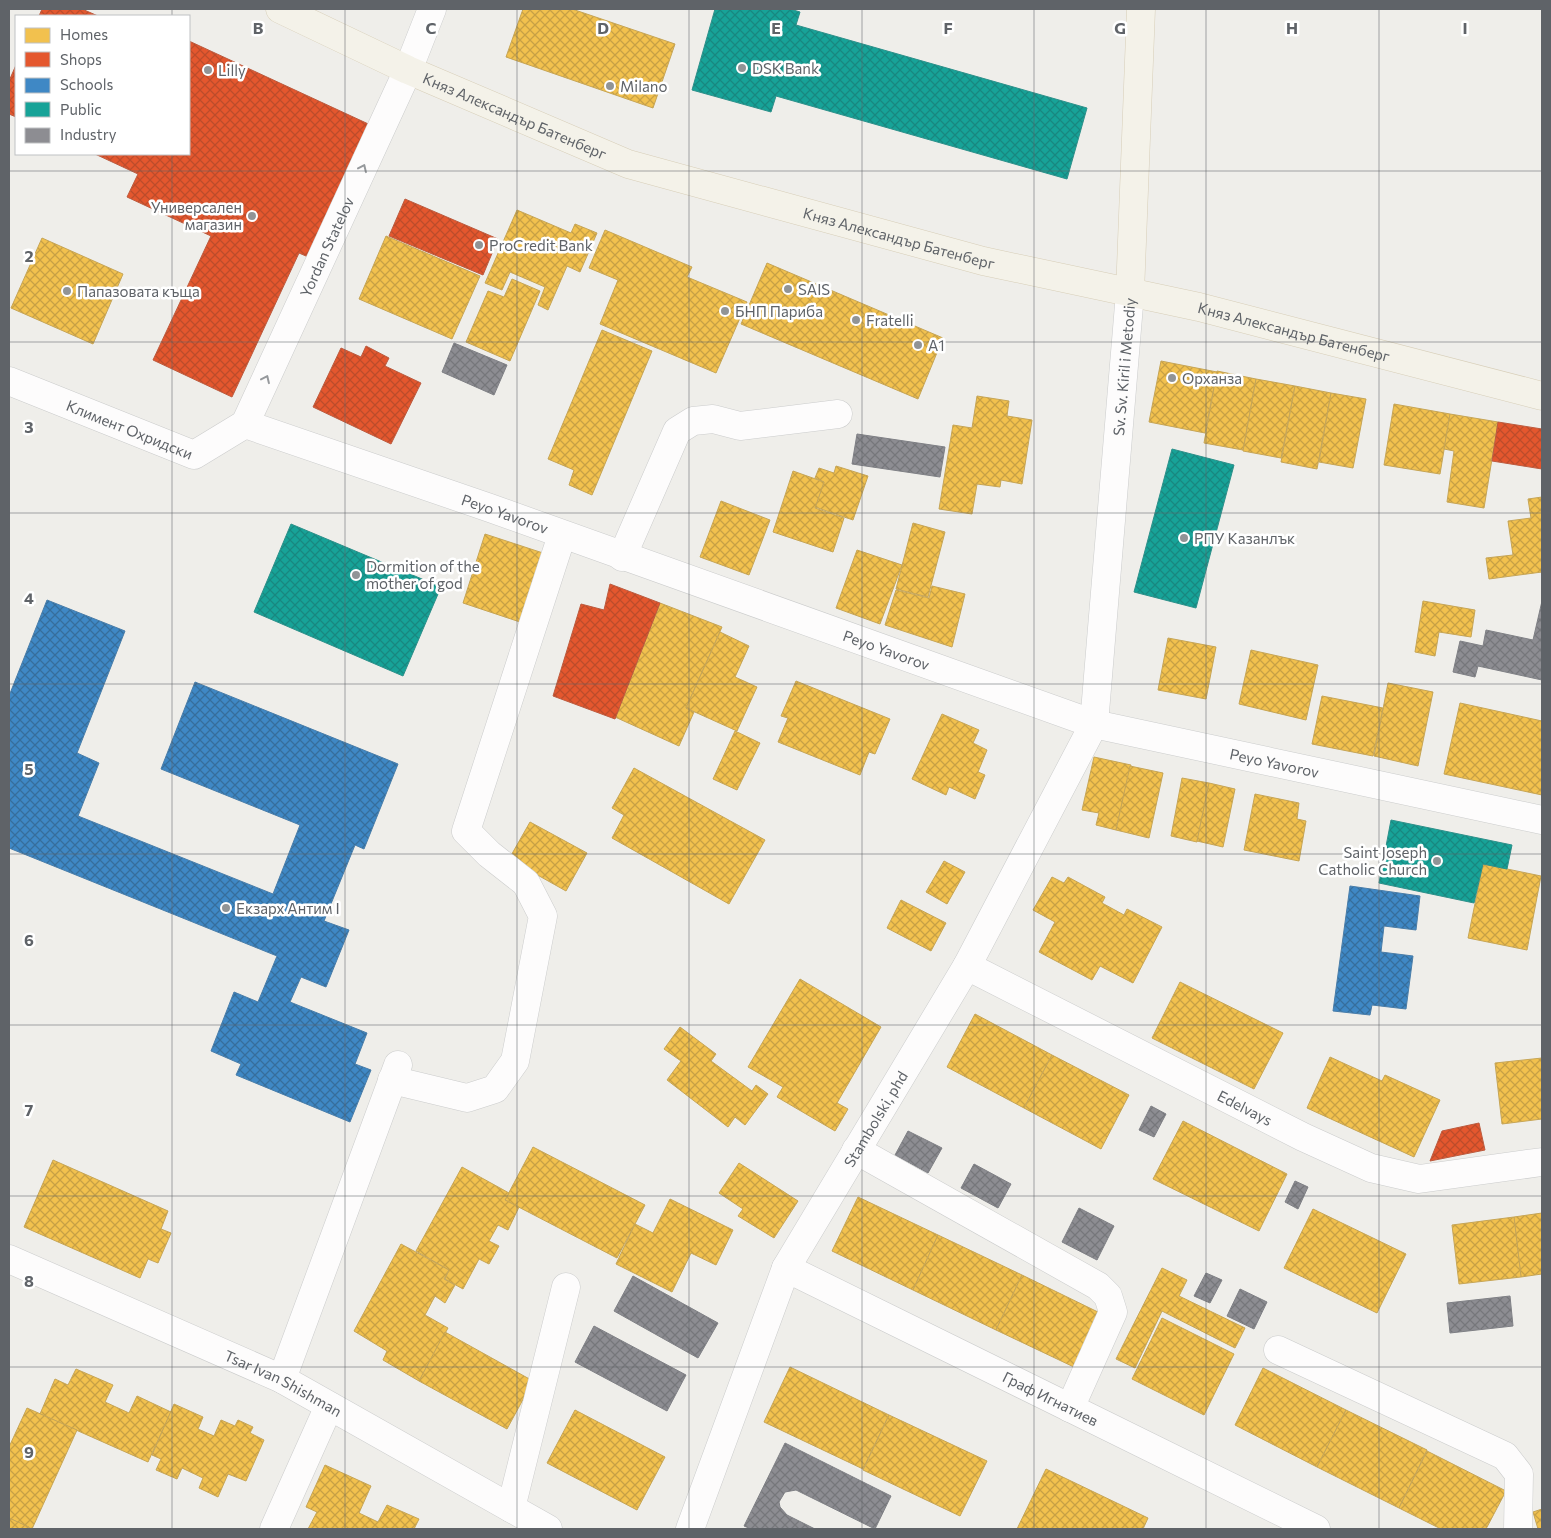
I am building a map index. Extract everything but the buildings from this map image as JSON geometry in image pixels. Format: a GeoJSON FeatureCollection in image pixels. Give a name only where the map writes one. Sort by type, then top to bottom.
{"type":"FeatureCollection","features":[{"type":"Feature","properties":{"kind":"main road","name":"Княз Александър Батенберг"},"geometry":{"type":"LineString","coordinates":[[280,9],[408,70],[628,164],[982,261],[1199,307],[1542,396]]}},
{"type":"Feature","properties":{"kind":"main road","name":"Sv. Sv. Kiril i Metodiy"},"geometry":{"type":"LineString","coordinates":[[1130,293],[1141,9]]}},
{"type":"Feature","properties":{"kind":"street","name":"Yordan Statelov"},"geometry":{"type":"LineString","coordinates":[[245,424],[408,70],[432,9]]}},
{"type":"Feature","properties":{"kind":"street","name":"Sv. Sv. Kiril i Metodiy"},"geometry":{"type":"LineString","coordinates":[[1094,724],[1130,293]]}},
{"type":"Feature","properties":{"kind":"street","name":"Климент Охридски"},"geometry":{"type":"LineString","coordinates":[[9,380],[194,455],[245,424]]}},
{"type":"Feature","properties":{"kind":"street"},"geometry":{"type":"LineString","coordinates":[[622,557],[677,431],[692,421],[713,419],[740,426],[838,414]]}},
{"type":"Feature","properties":{"kind":"street","name":"Peyo Yavorov"},"geometry":{"type":"LineString","coordinates":[[245,424],[1094,724],[1542,820]]}},
{"type":"Feature","properties":{"kind":"street"},"geometry":{"type":"LineString","coordinates":[[282,1379],[395,1072],[467,1098],[495,1090],[515,1061],[543,916],[526,883],[489,854],[466,831],[562,535]]}},
{"type":"Feature","properties":{"kind":"street","name":"Stambolski, phd"},"geometry":{"type":"LineString","coordinates":[[690,1529],[786,1268],[967,966],[1094,724]]}},
{"type":"Feature","properties":{"kind":"street","name":"Edelvays"},"geometry":{"type":"LineString","coordinates":[[967,966],[1303,1137],[1370,1168],[1419,1179],[1542,1162]]}},
{"type":"Feature","properties":{"kind":"street"},"geometry":{"type":"LineString","coordinates":[[856,1150],[1098,1286],[1108,1296],[1112,1312],[1070,1408]]}},
{"type":"Feature","properties":{"kind":"street","name":"Tsar Ivan Shishman"},"geometry":{"type":"LineString","coordinates":[[9,1259],[282,1379],[548,1529]]}},
{"type":"Feature","properties":{"kind":"street","name":"Граф Игнатиев"},"geometry":{"type":"LineString","coordinates":[[786,1268],[1316,1529]]}},
{"type":"Feature","properties":{"kind":"street"},"geometry":{"type":"LineString","coordinates":[[511,1508],[566,1287]]}},
{"type":"Feature","properties":{"kind":"street"},"geometry":{"type":"LineString","coordinates":[[1278,1350],[1505,1456],[1519,1474],[1518,1529]]}},
{"type":"Feature","properties":{"kind":"street"},"geometry":{"type":"LineString","coordinates":[[274,1529],[329,1406]]}},
{"type":"Feature","properties":{"kind":"place","name":"DSK Bank"},"geometry":{"type":"Point","coordinates":[742,68]}},
{"type":"Feature","properties":{"kind":"place","name":"Lilly"},"geometry":{"type":"Point","coordinates":[208,70]}},
{"type":"Feature","properties":{"kind":"place","name":"Milano"},"geometry":{"type":"Point","coordinates":[610,86]}},
{"type":"Feature","properties":{"kind":"place","name":"Универсален магазин"},"geometry":{"type":"Point","coordinates":[252,216]}},
{"type":"Feature","properties":{"kind":"place","name":"ProCredit Bank"},"geometry":{"type":"Point","coordinates":[479,245]}},
{"type":"Feature","properties":{"kind":"place","name":"SAIS"},"geometry":{"type":"Point","coordinates":[788,289]}},
{"type":"Feature","properties":{"kind":"place","name":"Папазовата къща"},"geometry":{"type":"Point","coordinates":[67,291]}},
{"type":"Feature","properties":{"kind":"place","name":"БНП Париба"},"geometry":{"type":"Point","coordinates":[725,311]}},
{"type":"Feature","properties":{"kind":"place","name":"Fratelli"},"geometry":{"type":"Point","coordinates":[856,320]}},
{"type":"Feature","properties":{"kind":"place","name":"A1"},"geometry":{"type":"Point","coordinates":[918,345]}},
{"type":"Feature","properties":{"kind":"place","name":"Орханза"},"geometry":{"type":"Point","coordinates":[1172,378]}},
{"type":"Feature","properties":{"kind":"place","name":"РПУ Казанлък"},"geometry":{"type":"Point","coordinates":[1184,538]}},
{"type":"Feature","properties":{"kind":"place","name":"Dormition of the mother of god"},"geometry":{"type":"Point","coordinates":[356,575]}},
{"type":"Feature","properties":{"kind":"place","name":"Saint Joseph Catholic Church"},"geometry":{"type":"Point","coordinates":[1437,861]}},
{"type":"Feature","properties":{"kind":"place","name":"Екзарх Антим I"},"geometry":{"type":"Point","coordinates":[226,908]}}]}
